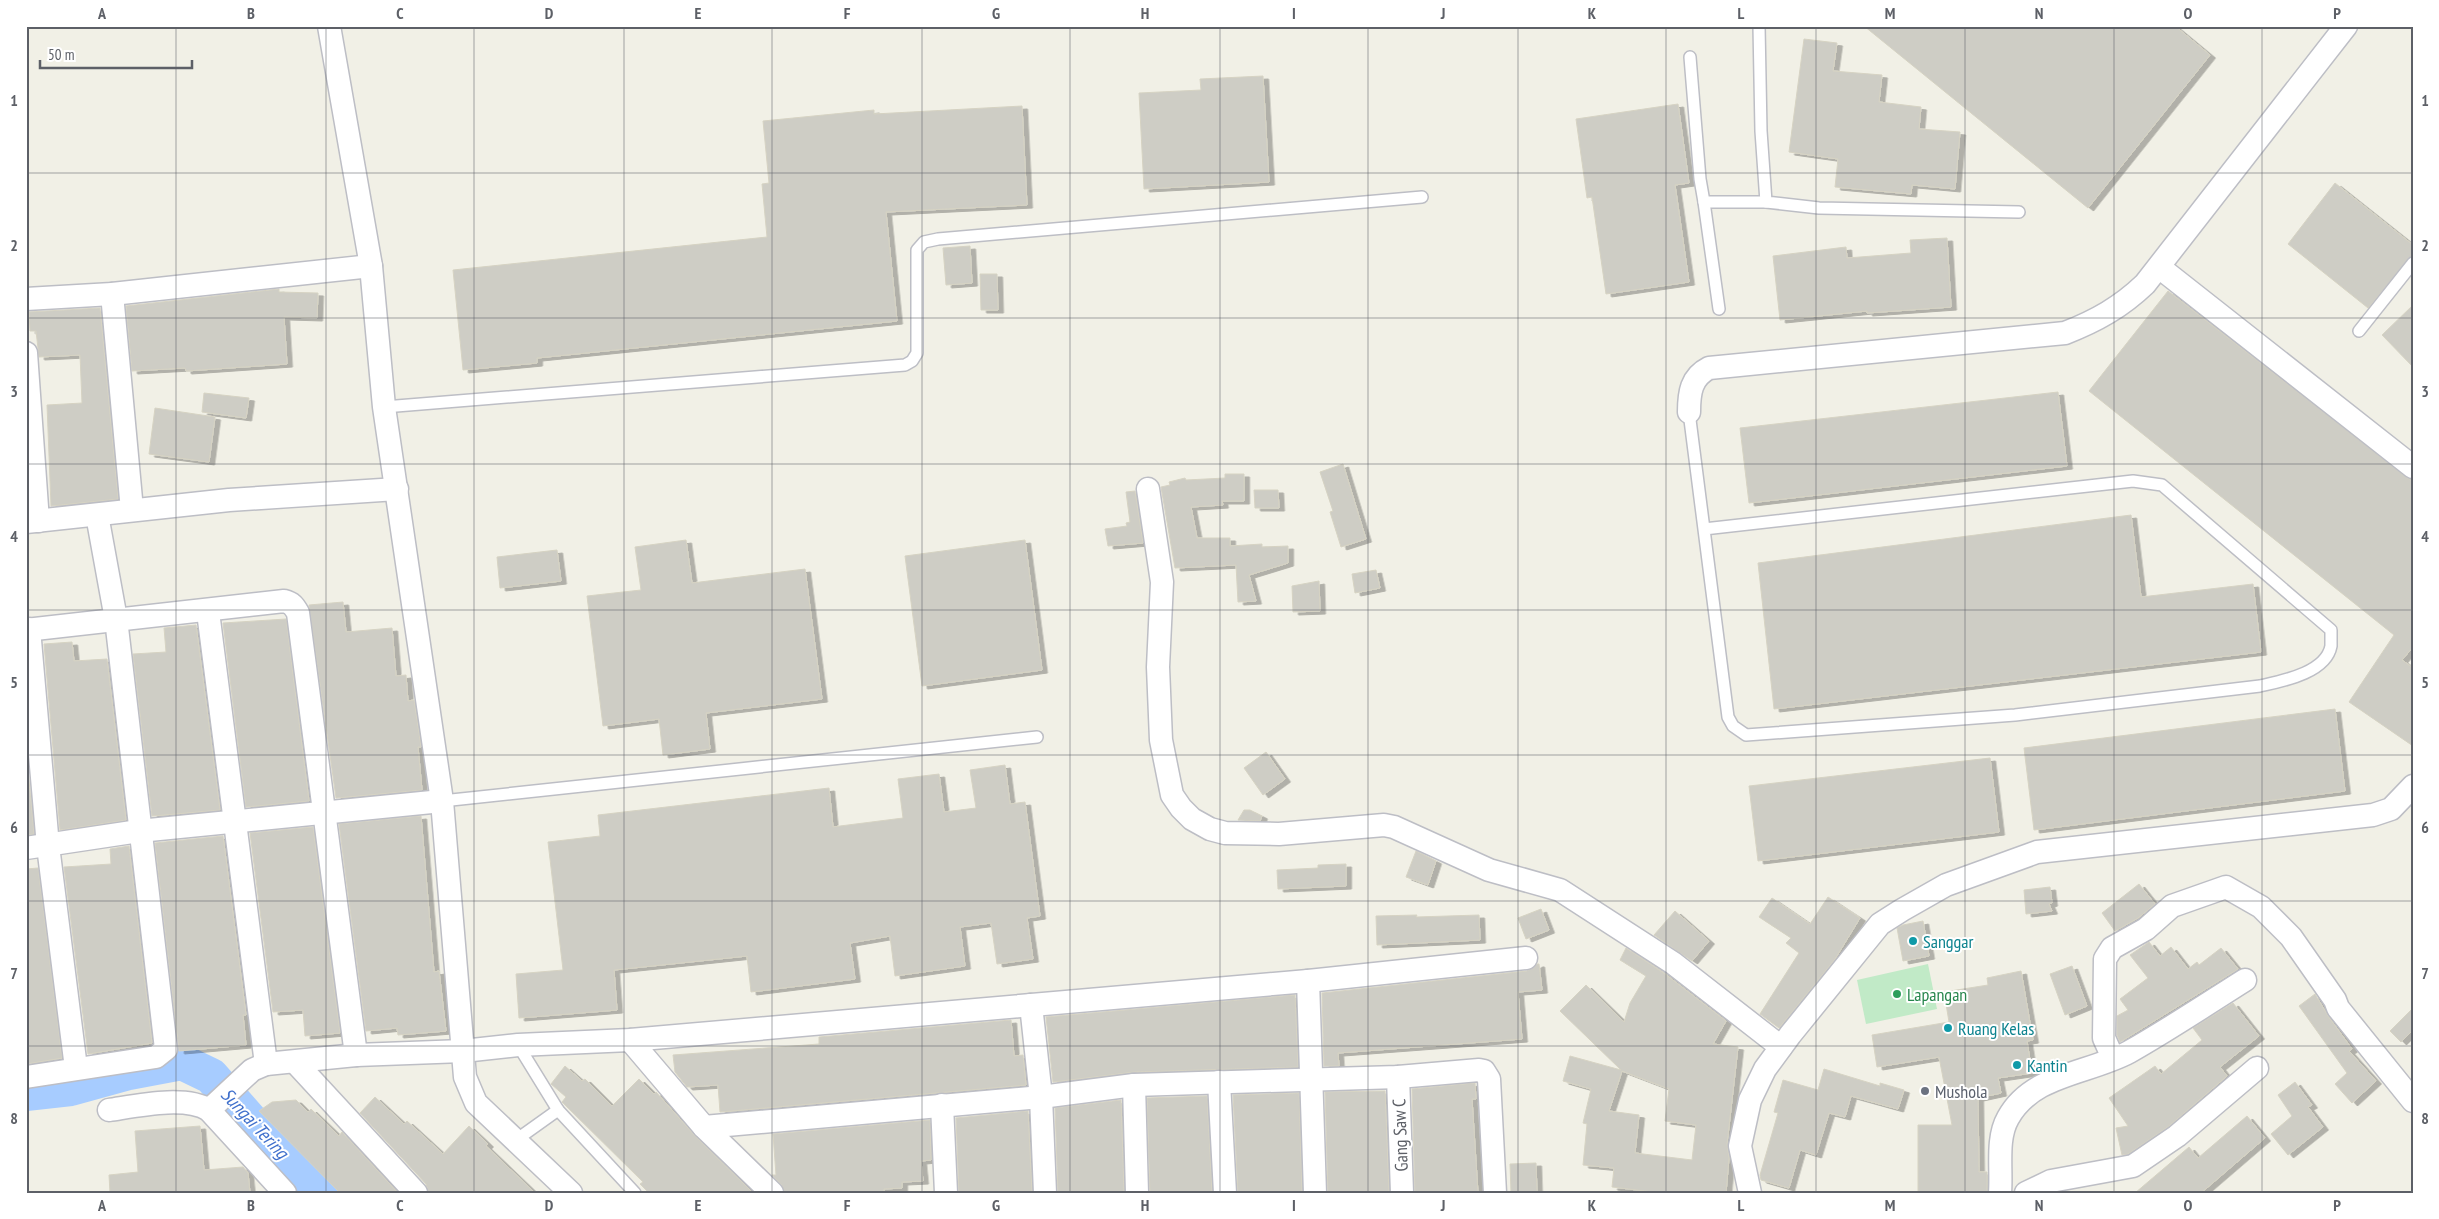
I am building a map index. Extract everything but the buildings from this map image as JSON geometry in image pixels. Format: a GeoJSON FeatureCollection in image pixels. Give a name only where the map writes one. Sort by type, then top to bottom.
{"type":"FeatureCollection","features":[{"type":"Feature","properties":{"kind":"street"},"geometry":{"type":"LineString","coordinates":[[330,26],[371,266],[384,407],[442,801],[465,1077],[476,1103],[571,1193]]}},
{"type":"Feature","properties":{"kind":"street"},"geometry":{"type":"LineString","coordinates":[[1689,412],[1690,391],[1701,372],[1709,368],[2065,333],[2097,320],[2124,304],[2145,284],[2346,26]]}},
{"type":"Feature","properties":{"kind":"street"},"geometry":{"type":"LineString","coordinates":[[26,299],[112,294],[371,266]]}},
{"type":"Feature","properties":{"kind":"street"},"geometry":{"type":"LineString","coordinates":[[2159,267],[2413,467]]}},
{"type":"Feature","properties":{"kind":"street"},"geometry":{"type":"LineString","coordinates":[[112,294],[132,510]]}},
{"type":"Feature","properties":{"kind":"street"},"geometry":{"type":"LineString","coordinates":[[26,353],[32,522],[229,500],[397,489]]}},
{"type":"Feature","properties":{"kind":"street"},"geometry":{"type":"LineString","coordinates":[[1148,489],[1162,582],[1158,667],[1161,740],[1172,795],[1192,818],[1210,829],[1225,833],[1279,834],[1384,826],[1394,827],[1489,870],[1560,890],[1672,963],[1781,1047]]}},
{"type":"Feature","properties":{"kind":"street"},"geometry":{"type":"LineString","coordinates":[[26,1077],[156,1056],[162,1054],[166,1049],[116,619],[97,515]]}},
{"type":"Feature","properties":{"kind":"street"},"geometry":{"type":"LineString","coordinates":[[76,1068],[48,846],[28,630],[116,619],[208,612],[284,601],[291,603],[298,613],[356,1055]]}},
{"type":"Feature","properties":{"kind":"street"},"geometry":{"type":"LineString","coordinates":[[208,612],[233,821],[259,1067]]}},
{"type":"Feature","properties":{"kind":"street"},"geometry":{"type":"LineString","coordinates":[[1750,1193],[1740,1146],[1750,1100],[1765,1069],[1781,1047],[1880,924],[1946,885],[2037,852],[2372,815],[2391,809],[2413,786]]}},
{"type":"Feature","properties":{"kind":"street"},"geometry":{"type":"LineString","coordinates":[[26,848],[140,831],[323,811],[442,801]]}},
{"type":"Feature","properties":{"kind":"street"},"geometry":{"type":"LineString","coordinates":[[2113,1058],[2104,1038],[2105,959],[2112,948],[2146,930],[2172,906],[2226,887],[2261,907],[2291,937],[2335,1000],[2338,1008],[2413,1101]]}},
{"type":"Feature","properties":{"kind":"street"},"geometry":{"type":"LineString","coordinates":[[211,1108],[259,1067],[356,1055],[463,1051],[518,1045],[630,1040],[1308,981],[1526,958]]}},
{"type":"Feature","properties":{"kind":"street"},"geometry":{"type":"LineString","coordinates":[[2000,1193],[2000,1146],[2008,1118],[2024,1098],[2043,1083],[2127,1052],[2245,980]]}},
{"type":"Feature","properties":{"kind":"street"},"geometry":{"type":"LineString","coordinates":[[1308,981],[1314,1193]]}},
{"type":"Feature","properties":{"kind":"street"},"geometry":{"type":"LineString","coordinates":[[1031,1004],[1041,1096],[1045,1193]]}},
{"type":"Feature","properties":{"kind":"street"},"geometry":{"type":"LineString","coordinates":[[630,1040],[704,1127],[772,1193]]}},
{"type":"Feature","properties":{"kind":"street"},"geometry":{"type":"LineString","coordinates":[[295,1062],[416,1193]]}},
{"type":"Feature","properties":{"kind":"street"},"geometry":{"type":"LineString","coordinates":[[2026,1193],[2051,1181],[2133,1166],[2177,1136],[2257,1068]]}},
{"type":"Feature","properties":{"kind":"street"},"geometry":{"type":"LineString","coordinates":[[704,1127],[1041,1096],[1134,1085],[1312,1080],[1484,1071],[1489,1079],[1491,1100],[1495,1193]]}},
{"type":"Feature","properties":{"kind":"street","name":"Gang Saw C"},"geometry":{"type":"LineString","coordinates":[[1398,1076],[1402,1193]]}},
{"type":"Feature","properties":{"kind":"street"},"geometry":{"type":"LineString","coordinates":[[1219,1082],[1225,1193]]}},
{"type":"Feature","properties":{"kind":"street"},"geometry":{"type":"LineString","coordinates":[[1134,1085],[1137,1193]]}},
{"type":"Feature","properties":{"kind":"street"},"geometry":{"type":"LineString","coordinates":[[109,1110],[181,1102],[211,1108],[286,1193]]}},
{"type":"Feature","properties":{"kind":"street"},"geometry":{"type":"LineString","coordinates":[[942,1105],[946,1193]]}},
{"type":"Feature","properties":{"kind":"lane"},"geometry":{"type":"LineString","coordinates":[[1759,26],[1761,131],[1766,202]]}},
{"type":"Feature","properties":{"kind":"lane"},"geometry":{"type":"LineString","coordinates":[[1690,56],[1700,179],[1719,310]]}},
{"type":"Feature","properties":{"kind":"lane"},"geometry":{"type":"LineString","coordinates":[[384,407],[905,365],[912,361],[916,353],[917,250],[924,242],[1422,197]]}},
{"type":"Feature","properties":{"kind":"lane"},"geometry":{"type":"LineString","coordinates":[[1704,202],[1766,202],[1819,208],[2019,212]]}},
{"type":"Feature","properties":{"kind":"lane"},"geometry":{"type":"LineString","coordinates":[[2359,331],[2413,263]]}},
{"type":"Feature","properties":{"kind":"lane"},"geometry":{"type":"LineString","coordinates":[[1689,412],[1728,717],[1733,726],[1746,735],[2015,715],[2260,686],[2282,681],[2318,665],[2331,647],[2331,630],[2162,485],[2133,481],[1704,529]]}},
{"type":"Feature","properties":{"kind":"lane"},"geometry":{"type":"LineString","coordinates":[[442,801],[1037,737]]}},
{"type":"Feature","properties":{"kind":"lane"},"geometry":{"type":"LineString","coordinates":[[518,1045],[558,1110],[634,1193]]}},
{"type":"Feature","properties":{"kind":"lane"},"geometry":{"type":"LineString","coordinates":[[516,1140],[558,1110]]}},
{"type":"Feature","properties":{"kind":"green space","name":"Lapangan"},"geometry":{"type":"Polygon","coordinates":[[[1928,964],[1937,1009],[1866,1024],[1857,980],[1928,964]]]}},
{"type":"Feature","properties":{"kind":"waterway","name":"Sungai Tering"},"geometry":{"type":"LineString","coordinates":[[26,1093],[71,1088],[129,1072],[182,1062],[211,1076],[270,1143],[323,1193]]}},
{"type":"Feature","properties":{"kind":"place","name":"Sanggar"},"geometry":{"type":"Point","coordinates":[1913,941]}},
{"type":"Feature","properties":{"kind":"place","name":"Lapangan"},"geometry":{"type":"Point","coordinates":[1897,994]}},
{"type":"Feature","properties":{"kind":"place","name":"Ruang Kelas"},"geometry":{"type":"Point","coordinates":[1948,1028]}},
{"type":"Feature","properties":{"kind":"place","name":"Kantin"},"geometry":{"type":"Point","coordinates":[2017,1065]}},
{"type":"Feature","properties":{"kind":"place","name":"Mushola"},"geometry":{"type":"Point","coordinates":[1925,1091]}}]}
